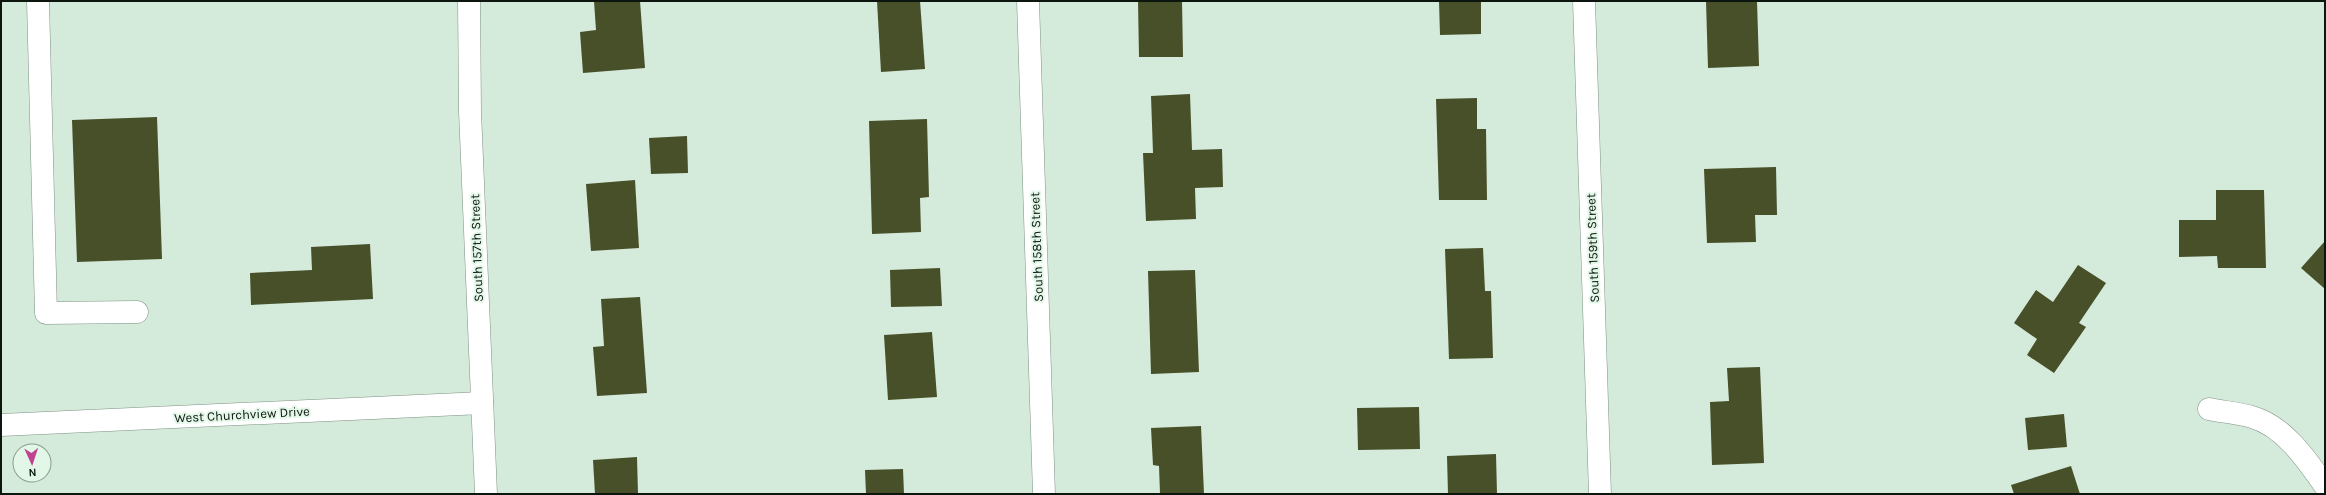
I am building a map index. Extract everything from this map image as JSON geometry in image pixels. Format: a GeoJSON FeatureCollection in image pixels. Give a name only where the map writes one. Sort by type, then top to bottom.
{"type":"FeatureCollection","features":[{"type":"Feature","properties":{"kind":"street"},"geometry":{"type":"LineString","coordinates":[[38,1],[46,313],[137,312]]}},
{"type":"Feature","properties":{"kind":"street","name":"South 157th Street"},"geometry":{"type":"LineString","coordinates":[[469,1],[470,111],[486,494]]}},
{"type":"Feature","properties":{"kind":"street","name":"South 158th Street"},"geometry":{"type":"LineString","coordinates":[[1028,1],[1044,494]]}},
{"type":"Feature","properties":{"kind":"street","name":"South 159th Street"},"geometry":{"type":"LineString","coordinates":[[1584,1],[1600,494]]}},
{"type":"Feature","properties":{"kind":"street","name":"West Churchview Drive"},"geometry":{"type":"LineString","coordinates":[[1,425],[482,403]]}},
{"type":"Feature","properties":{"kind":"street"},"geometry":{"type":"LineString","coordinates":[[2209,410],[2252,417],[2270,425],[2288,440],[2325,486]]}},
{"type":"Feature","properties":{"kind":"building"},"geometry":{"type":"Polygon","coordinates":[[[594,1],[640,1],[645,68],[583,73],[580,32],[596,30],[594,1]]]}},
{"type":"Feature","properties":{"kind":"building"},"geometry":{"type":"Polygon","coordinates":[[[877,1],[920,1],[925,69],[881,72],[877,1]]]}},
{"type":"Feature","properties":{"kind":"building"},"geometry":{"type":"Polygon","coordinates":[[[1138,1],[1182,1],[1183,57],[1139,57],[1138,1]]]}},
{"type":"Feature","properties":{"kind":"building"},"geometry":{"type":"Polygon","coordinates":[[[1439,1],[1481,1],[1481,34],[1440,35],[1439,1]]]}},
{"type":"Feature","properties":{"kind":"building"},"geometry":{"type":"Polygon","coordinates":[[[1706,1],[1757,1],[1759,66],[1708,68],[1706,1]]]}},
{"type":"Feature","properties":{"kind":"building"},"geometry":{"type":"Polygon","coordinates":[[[1190,94],[1192,150],[1222,149],[1223,187],[1195,188],[1196,219],[1146,221],[1143,153],[1153,153],[1151,96],[1190,94]]]}},
{"type":"Feature","properties":{"kind":"building"},"geometry":{"type":"Polygon","coordinates":[[[1477,98],[1477,129],[1486,129],[1487,200],[1439,200],[1436,99],[1477,98]]]}},
{"type":"Feature","properties":{"kind":"building"},"geometry":{"type":"Polygon","coordinates":[[[157,117],[162,259],[77,262],[72,120],[157,117]]]}},
{"type":"Feature","properties":{"kind":"building"},"geometry":{"type":"Polygon","coordinates":[[[927,119],[929,197],[920,198],[921,232],[872,234],[869,121],[927,119]]]}},
{"type":"Feature","properties":{"kind":"building"},"geometry":{"type":"Polygon","coordinates":[[[687,136],[688,173],[651,174],[649,138],[687,136]]]}},
{"type":"Feature","properties":{"kind":"building"},"geometry":{"type":"Polygon","coordinates":[[[1776,167],[1777,215],[1755,215],[1756,242],[1707,243],[1704,169],[1776,167]]]}},
{"type":"Feature","properties":{"kind":"building"},"geometry":{"type":"Polygon","coordinates":[[[635,180],[639,248],[591,251],[586,184],[635,180]]]}},
{"type":"Feature","properties":{"kind":"building"},"geometry":{"type":"Polygon","coordinates":[[[2216,190],[2264,190],[2266,268],[2218,268],[2217,256],[2179,257],[2179,220],[2216,220],[2216,190]]]}},
{"type":"Feature","properties":{"kind":"building"},"geometry":{"type":"Polygon","coordinates":[[[2325,241],[2325,289],[2301,268],[2325,241]]]}},
{"type":"Feature","properties":{"kind":"building"},"geometry":{"type":"Polygon","coordinates":[[[370,244],[373,299],[251,305],[250,273],[312,270],[311,247],[370,244]]]}},
{"type":"Feature","properties":{"kind":"building"},"geometry":{"type":"Polygon","coordinates":[[[1483,248],[1485,291],[1491,291],[1493,358],[1449,359],[1445,249],[1483,248]]]}},
{"type":"Feature","properties":{"kind":"building"},"geometry":{"type":"Polygon","coordinates":[[[2078,265],[2106,283],[2079,323],[2086,327],[2054,373],[2027,355],[2037,339],[2014,323],[2036,290],[2053,302],[2078,265]]]}},
{"type":"Feature","properties":{"kind":"building"},"geometry":{"type":"Polygon","coordinates":[[[940,268],[942,306],[891,307],[890,270],[940,268]]]}},
{"type":"Feature","properties":{"kind":"building"},"geometry":{"type":"Polygon","coordinates":[[[1195,270],[1199,372],[1151,374],[1148,271],[1195,270]]]}},
{"type":"Feature","properties":{"kind":"building"},"geometry":{"type":"Polygon","coordinates":[[[640,297],[647,393],[597,396],[593,347],[604,346],[601,299],[640,297]]]}},
{"type":"Feature","properties":{"kind":"building"},"geometry":{"type":"Polygon","coordinates":[[[932,332],[937,397],[888,400],[884,335],[932,332]]]}},
{"type":"Feature","properties":{"kind":"building"},"geometry":{"type":"Polygon","coordinates":[[[1760,367],[1764,463],[1712,465],[1710,402],[1729,401],[1727,368],[1760,367]]]}},
{"type":"Feature","properties":{"kind":"building"},"geometry":{"type":"Polygon","coordinates":[[[1419,407],[1420,449],[1358,450],[1357,408],[1419,407]]]}},
{"type":"Feature","properties":{"kind":"building"},"geometry":{"type":"Polygon","coordinates":[[[2064,414],[2067,447],[2028,450],[2025,418],[2064,414]]]}},
{"type":"Feature","properties":{"kind":"building"},"geometry":{"type":"Polygon","coordinates":[[[1201,426],[1204,494],[1160,494],[1159,466],[1153,465],[1151,428],[1201,426]]]}},
{"type":"Feature","properties":{"kind":"building"},"geometry":{"type":"Polygon","coordinates":[[[1496,454],[1497,494],[1448,494],[1447,456],[1496,454]]]}},
{"type":"Feature","properties":{"kind":"building"},"geometry":{"type":"Polygon","coordinates":[[[637,457],[638,494],[595,494],[593,460],[637,457]]]}},
{"type":"Feature","properties":{"kind":"building"},"geometry":{"type":"Polygon","coordinates":[[[2071,466],[2080,494],[2014,494],[2011,485],[2071,466]]]}},
{"type":"Feature","properties":{"kind":"building"},"geometry":{"type":"Polygon","coordinates":[[[903,469],[904,494],[866,494],[865,470],[903,469]]]}}]}
